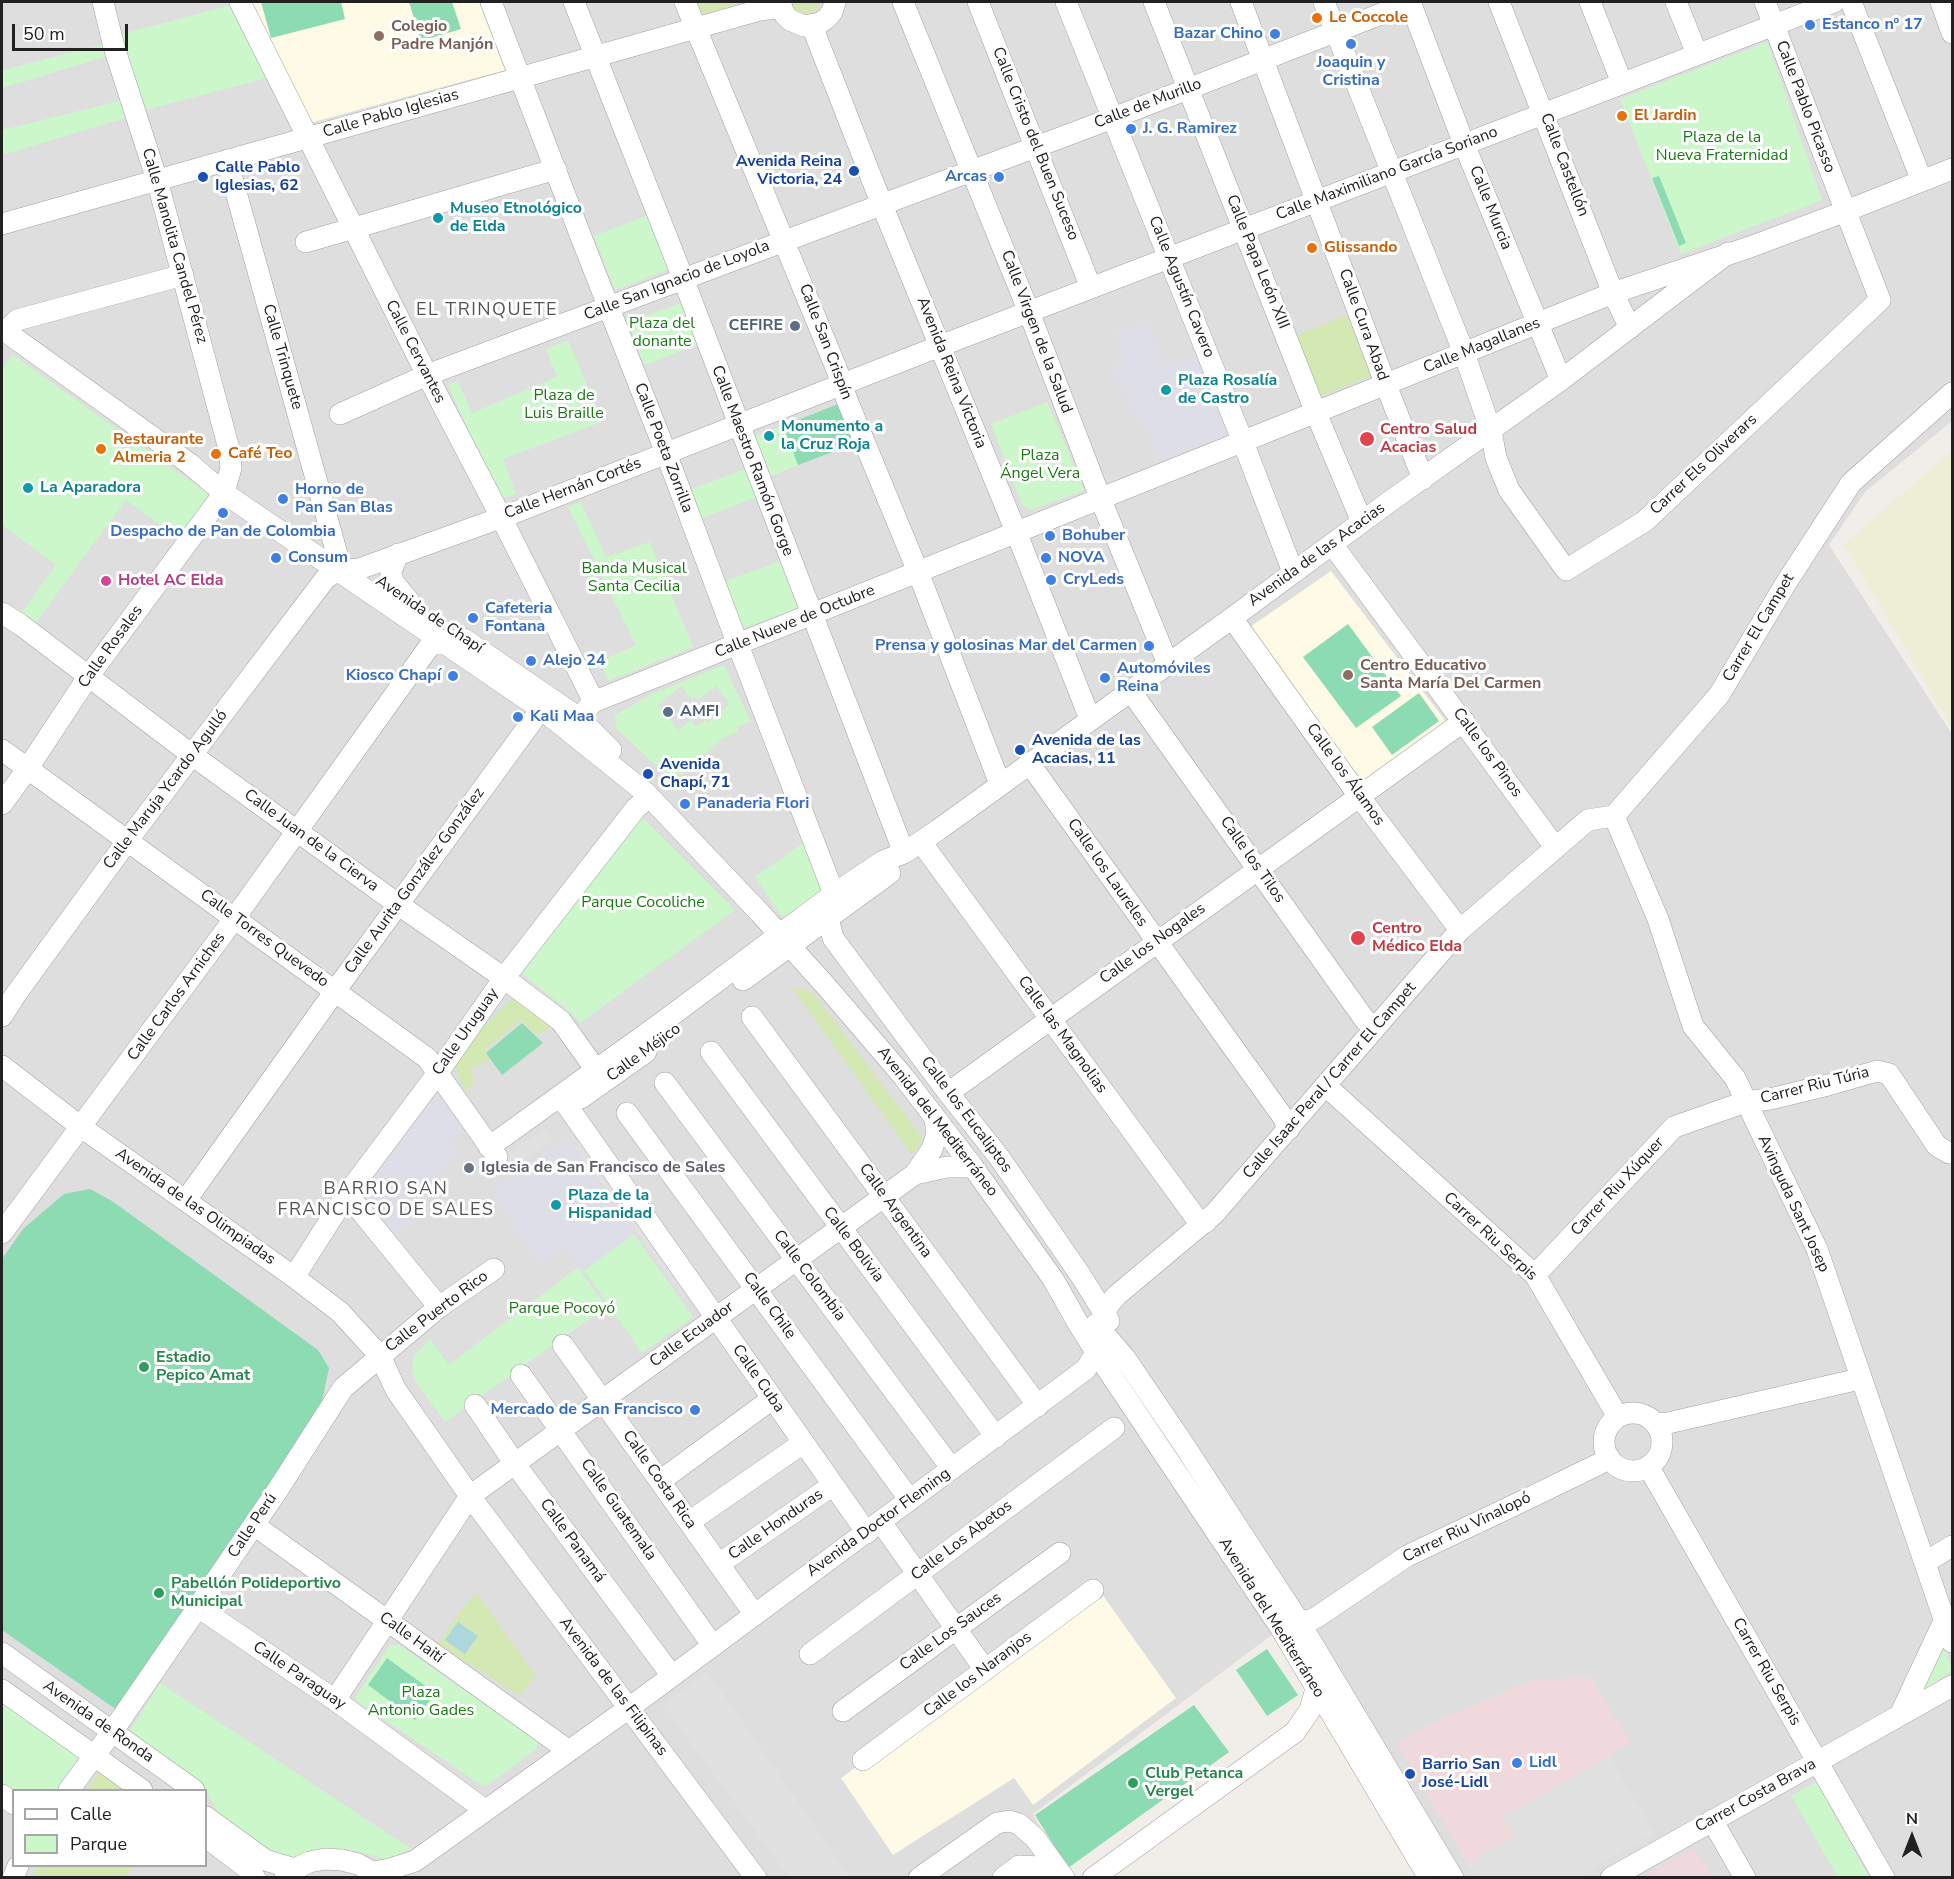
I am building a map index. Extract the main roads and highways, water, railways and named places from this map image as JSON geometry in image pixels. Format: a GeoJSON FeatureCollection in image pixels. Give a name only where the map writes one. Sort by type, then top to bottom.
{"type":"FeatureCollection","features":[{"type":"Feature","properties":{"kind":"water"},"geometry":{"type":"Polygon","coordinates":[[[458,1622],[478,1636],[465,1654],[445,1640],[458,1622]]]}},
{"type":"Feature","properties":{"kind":"place","name":"Le Coccole"},"geometry":{"type":"Point","coordinates":[1317,18]}},
{"type":"Feature","properties":{"kind":"place","name":"Estanco nº 17"},"geometry":{"type":"Point","coordinates":[1810,25]}},
{"type":"Feature","properties":{"kind":"place","name":"Bazar Chino"},"geometry":{"type":"Point","coordinates":[1275,34]}},
{"type":"Feature","properties":{"kind":"place","name":"Colegio Padre Manjón"},"geometry":{"type":"Point","coordinates":[379,36]}},
{"type":"Feature","properties":{"kind":"place","name":"Joaquin y Cristina"},"geometry":{"type":"Point","coordinates":[1351,44]}},
{"type":"Feature","properties":{"kind":"place","name":"El Jardin"},"geometry":{"type":"Point","coordinates":[1622,116]}},
{"type":"Feature","properties":{"kind":"place","name":"J. G. Ramirez"},"geometry":{"type":"Point","coordinates":[1131,129]}},
{"type":"Feature","properties":{"kind":"place","name":"Avenida Reina Victoria, 24"},"geometry":{"type":"Point","coordinates":[854,171]}},
{"type":"Feature","properties":{"kind":"place","name":"Calle Pablo Iglesias, 62"},"geometry":{"type":"Point","coordinates":[203,177]}},
{"type":"Feature","properties":{"kind":"place","name":"Arcas"},"geometry":{"type":"Point","coordinates":[999,177]}},
{"type":"Feature","properties":{"kind":"place","name":"Museo Etnológico de Elda"},"geometry":{"type":"Point","coordinates":[438,218]}},
{"type":"Feature","properties":{"kind":"place","name":"Glissando"},"geometry":{"type":"Point","coordinates":[1312,248]}},
{"type":"Feature","properties":{"kind":"place","name":"CEFIRE"},"geometry":{"type":"Point","coordinates":[795,326]}},
{"type":"Feature","properties":{"kind":"place","name":"Plaza Rosalía de Castro"},"geometry":{"type":"Point","coordinates":[1166,390]}},
{"type":"Feature","properties":{"kind":"place","name":"Monumento a la Cruz Roja"},"geometry":{"type":"Point","coordinates":[769,436]}},
{"type":"Feature","properties":{"kind":"place","name":"Centro Salud Acacias"},"geometry":{"type":"Point","coordinates":[1367,439]}},
{"type":"Feature","properties":{"kind":"place","name":"Restaurante Almeria 2"},"geometry":{"type":"Point","coordinates":[101,449]}},
{"type":"Feature","properties":{"kind":"place","name":"Café Teo"},"geometry":{"type":"Point","coordinates":[216,454]}},
{"type":"Feature","properties":{"kind":"place","name":"La Aparadora"},"geometry":{"type":"Point","coordinates":[28,488]}},
{"type":"Feature","properties":{"kind":"place","name":"Horno de Pan San Blas"},"geometry":{"type":"Point","coordinates":[283,499]}},
{"type":"Feature","properties":{"kind":"place","name":"Despacho de Pan de Colombia"},"geometry":{"type":"Point","coordinates":[223,513]}},
{"type":"Feature","properties":{"kind":"place","name":"Bohuber"},"geometry":{"type":"Point","coordinates":[1050,536]}},
{"type":"Feature","properties":{"kind":"place","name":"Consum"},"geometry":{"type":"Point","coordinates":[276,558]}},
{"type":"Feature","properties":{"kind":"place","name":"NOVA"},"geometry":{"type":"Point","coordinates":[1046,558]}},
{"type":"Feature","properties":{"kind":"place","name":"CryLeds"},"geometry":{"type":"Point","coordinates":[1051,580]}},
{"type":"Feature","properties":{"kind":"place","name":"Hotel AC Elda"},"geometry":{"type":"Point","coordinates":[106,581]}},
{"type":"Feature","properties":{"kind":"place","name":"Cafeteria Fontana"},"geometry":{"type":"Point","coordinates":[473,618]}},
{"type":"Feature","properties":{"kind":"place","name":"Prensa y golosinas Mar del Carmen"},"geometry":{"type":"Point","coordinates":[1149,646]}},
{"type":"Feature","properties":{"kind":"place","name":"Alejo 24"},"geometry":{"type":"Point","coordinates":[531,661]}},
{"type":"Feature","properties":{"kind":"place","name":"Centro Educativo Santa María Del Carmen"},"geometry":{"type":"Point","coordinates":[1348,675]}},
{"type":"Feature","properties":{"kind":"place","name":"Kiosco Chapí"},"geometry":{"type":"Point","coordinates":[453,676]}},
{"type":"Feature","properties":{"kind":"place","name":"Automóviles Reina"},"geometry":{"type":"Point","coordinates":[1105,678]}},
{"type":"Feature","properties":{"kind":"place","name":"AMFI"},"geometry":{"type":"Point","coordinates":[668,712]}},
{"type":"Feature","properties":{"kind":"place","name":"Kali Maa"},"geometry":{"type":"Point","coordinates":[518,717]}},
{"type":"Feature","properties":{"kind":"place","name":"Avenida de las Acacias, 11"},"geometry":{"type":"Point","coordinates":[1020,750]}},
{"type":"Feature","properties":{"kind":"place","name":"Avenida Chapí, 71"},"geometry":{"type":"Point","coordinates":[648,774]}},
{"type":"Feature","properties":{"kind":"place","name":"Panaderia Flori"},"geometry":{"type":"Point","coordinates":[685,804]}},
{"type":"Feature","properties":{"kind":"place","name":"Centro Médico Elda"},"geometry":{"type":"Point","coordinates":[1358,938]}},
{"type":"Feature","properties":{"kind":"place","name":"Iglesia de San Francisco de Sales"},"geometry":{"type":"Point","coordinates":[469,1168]}},
{"type":"Feature","properties":{"kind":"place","name":"Plaza de la Hispanidad"},"geometry":{"type":"Point","coordinates":[556,1205]}},
{"type":"Feature","properties":{"kind":"place","name":"Estadio Pepico Amat"},"geometry":{"type":"Point","coordinates":[144,1367]}},
{"type":"Feature","properties":{"kind":"place","name":"Mercado de San Francisco"},"geometry":{"type":"Point","coordinates":[695,1410]}},
{"type":"Feature","properties":{"kind":"place","name":"Pabellón Polideportivo Municipal"},"geometry":{"type":"Point","coordinates":[159,1593]}},
{"type":"Feature","properties":{"kind":"place","name":"Lidl"},"geometry":{"type":"Point","coordinates":[1517,1763]}},
{"type":"Feature","properties":{"kind":"place","name":"Barrio San José-Lidl"},"geometry":{"type":"Point","coordinates":[1410,1774]}},
{"type":"Feature","properties":{"kind":"place","name":"Club Petanca Vergel"},"geometry":{"type":"Point","coordinates":[1133,1783]}},
{"type":"Feature","properties":{"kind":"district","name":"EL TRINQUETE"},"geometry":{"type":"Point","coordinates":[487,311]}},
{"type":"Feature","properties":{"kind":"district","name":"BARRIO SAN FRANCISCO DE SALES"},"geometry":{"type":"Point","coordinates":[386,1200]}},
{"type":"Feature","properties":{"kind":"park label","name":"Plaza de la Nueva Fraternidad"},"geometry":{"type":"Point","coordinates":[1722,147]}},
{"type":"Feature","properties":{"kind":"park label","name":"Plaza del donante"},"geometry":{"type":"Point","coordinates":[662,333]}},
{"type":"Feature","properties":{"kind":"park label","name":"Plaza de Luis Braille"},"geometry":{"type":"Point","coordinates":[564,405]}},
{"type":"Feature","properties":{"kind":"park label","name":"Plaza Ángel Vera"},"geometry":{"type":"Point","coordinates":[1040,465]}},
{"type":"Feature","properties":{"kind":"park label","name":"Banda Musical Santa Cecilia"},"geometry":{"type":"Point","coordinates":[634,578]}},
{"type":"Feature","properties":{"kind":"park label","name":"Parque Cocoliche"},"geometry":{"type":"Point","coordinates":[643,903]}},
{"type":"Feature","properties":{"kind":"park label","name":"Parque Pocoyó"},"geometry":{"type":"Point","coordinates":[562,1309]}},
{"type":"Feature","properties":{"kind":"park label","name":"Plaza Antonio Gades"},"geometry":{"type":"Point","coordinates":[421,1702]}}]}
